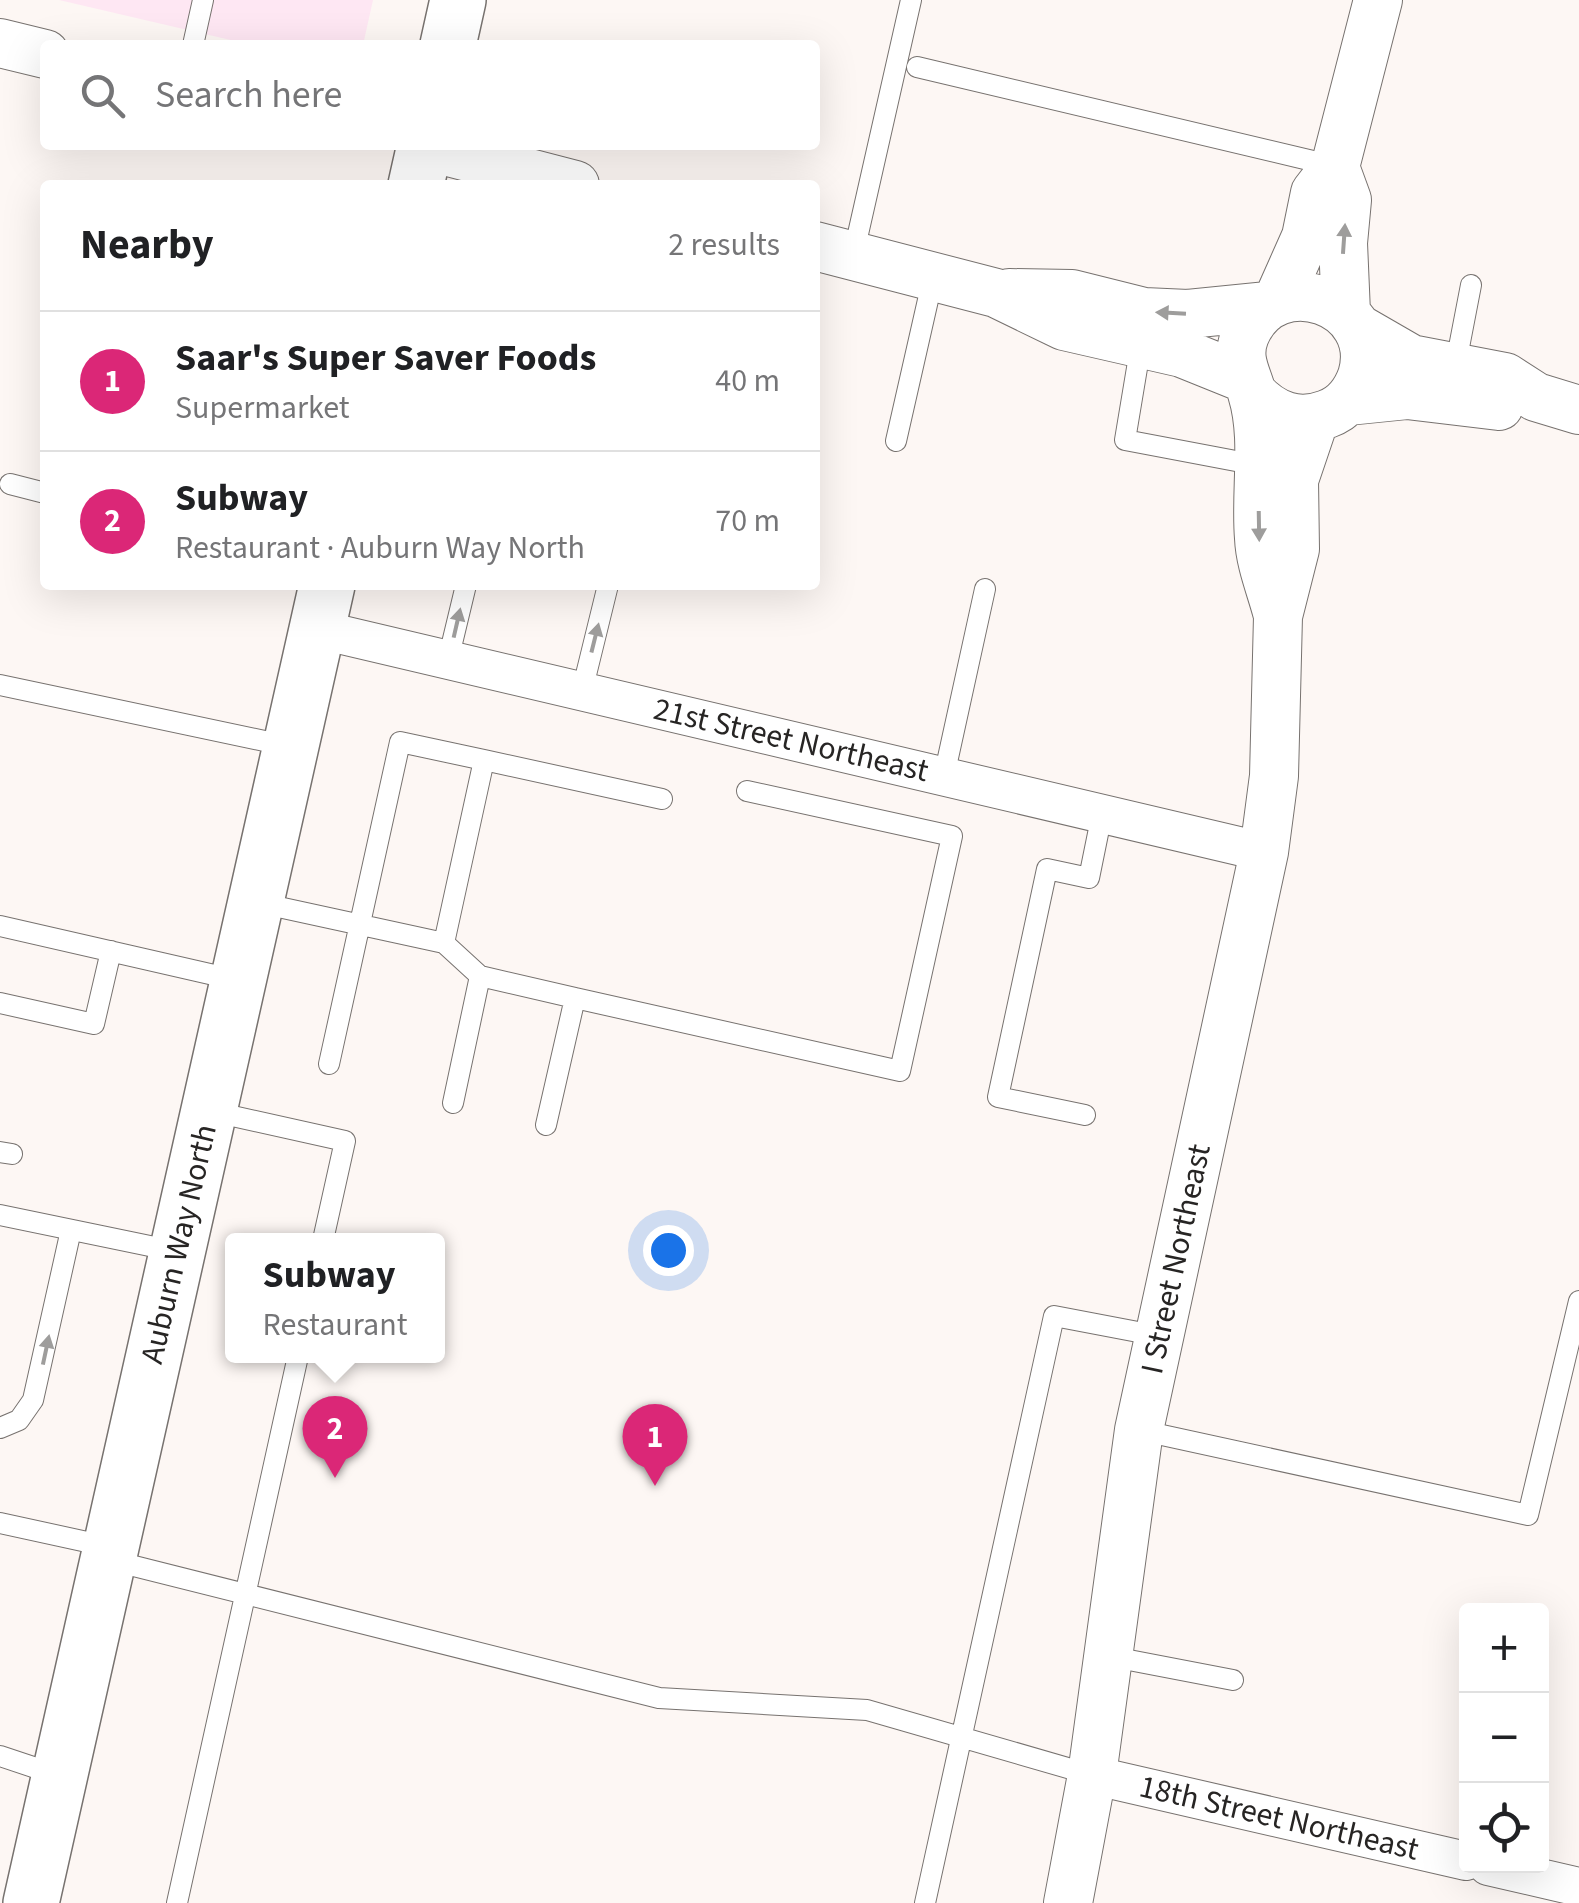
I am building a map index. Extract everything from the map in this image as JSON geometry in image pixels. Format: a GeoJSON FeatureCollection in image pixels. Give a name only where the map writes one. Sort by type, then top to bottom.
{"type":"FeatureCollection","features":[{"type":"Feature","properties":{"kind":"main road"},"geometry":{"type":"LineString","coordinates":[[449,40],[458,0]]}},
{"type":"Feature","properties":{"kind":"main road"},"geometry":{"type":"LineString","coordinates":[[417,180],[423,150]]}},
{"type":"Feature","properties":{"kind":"main road","name":"Auburn Way North"},"geometry":{"type":"LineString","coordinates":[[31,1903],[322,607]]}},
{"type":"Feature","properties":{"kind":"street","name":"I Street Northeast"},"geometry":{"type":"LineString","coordinates":[[1278,616],[1258,542],[1257,465],[1244,338],[1291,280],[1306,237],[1315,193],[1335,167],[1378,0]]}},
{"type":"Feature","properties":{"kind":"street"},"geometry":{"type":"LineString","coordinates":[[0,43],[40,53]]}},
{"type":"Feature","properties":{"kind":"street"},"geometry":{"type":"LineString","coordinates":[[442,150],[549,180]]}},
{"type":"Feature","properties":{"kind":"street","name":"I Street Northeast"},"geometry":{"type":"LineString","coordinates":[[1068,1903],[1092,1775],[1139,1430],[1264,852],[1274,776],[1278,616],[1294,548],[1294,480],[1332,410],[1364,366],[1352,321],[1343,243],[1347,200],[1335,167]]}},
{"type":"Feature","properties":{"kind":"street"},"geometry":{"type":"LineString","coordinates":[[834,252],[996,293],[1064,326],[1182,353],[1248,386],[1280,416],[1407,395],[1497,406],[1558,403]]}},
{"type":"Feature","properties":{"kind":"street"},"geometry":{"type":"LineString","coordinates":[[996,293],[1072,294],[1144,312],[1188,314],[1314,296],[1352,321],[1376,343],[1412,359],[1505,377],[1558,403]]}},
{"type":"Feature","properties":{"kind":"street","name":"21st Street Northeast"},"geometry":{"type":"LineString","coordinates":[[322,607],[448,660],[1264,852]]}},
{"type":"Feature","properties":{"kind":"street","name":"18th Street Northeast"},"geometry":{"type":"LineString","coordinates":[[1092,1775],[1459,1858]]}},
{"type":"Feature","properties":{"kind":"street"},"geometry":{"type":"LineString","coordinates":[[1520,1873],[1579,1886]]}},
{"type":"Feature","properties":{"kind":"lane"},"geometry":{"type":"LineString","coordinates":[[193,40],[204,0]]}},
{"type":"Feature","properties":{"kind":"lane"},"geometry":{"type":"LineString","coordinates":[[834,252],[911,0]]}},
{"type":"Feature","properties":{"kind":"lane"},"geometry":{"type":"LineString","coordinates":[[917,67],[1335,167]]}},
{"type":"Feature","properties":{"kind":"lane"},"geometry":{"type":"LineString","coordinates":[[896,441],[933,278]]}},
{"type":"Feature","properties":{"kind":"lane"},"geometry":{"type":"LineString","coordinates":[[1455,368],[1471,285]]}},
{"type":"Feature","properties":{"kind":"lane"},"geometry":{"type":"LineString","coordinates":[[1141,344],[1126,440],[1257,465]]}},
{"type":"Feature","properties":{"kind":"lane"},"geometry":{"type":"LineString","coordinates":[[10,484],[40,491]]}},
{"type":"Feature","properties":{"kind":"lane"},"geometry":{"type":"LineString","coordinates":[[944,776],[985,589]]}},
{"type":"Feature","properties":{"kind":"lane"},"geometry":{"type":"LineString","coordinates":[[448,660],[465,590]]}},
{"type":"Feature","properties":{"kind":"lane"},"geometry":{"type":"LineString","coordinates":[[582,691],[607,590]]}},
{"type":"Feature","properties":{"kind":"lane"},"geometry":{"type":"LineString","coordinates":[[0,685],[290,747]]}},
{"type":"Feature","properties":{"kind":"lane"},"geometry":{"type":"LineString","coordinates":[[330,1064],[400,742],[662,799]]}},
{"type":"Feature","properties":{"kind":"lane"},"geometry":{"type":"LineString","coordinates":[[444,944],[484,760]]}},
{"type":"Feature","properties":{"kind":"lane"},"geometry":{"type":"LineString","coordinates":[[256,902],[444,944],[480,976],[900,1071],[952,836],[747,791]]}},
{"type":"Feature","properties":{"kind":"lane"},"geometry":{"type":"LineString","coordinates":[[1085,1116],[998,1097],[1047,870],[1088,878],[1102,814]]}},
{"type":"Feature","properties":{"kind":"lane"},"geometry":{"type":"LineString","coordinates":[[0,926],[238,980]]}},
{"type":"Feature","properties":{"kind":"lane"},"geometry":{"type":"LineString","coordinates":[[0,1003],[94,1024],[111,951]]}},
{"type":"Feature","properties":{"kind":"lane"},"geometry":{"type":"LineString","coordinates":[[452,1103],[480,976]]}},
{"type":"Feature","properties":{"kind":"lane"},"geometry":{"type":"LineString","coordinates":[[546,1125],[575,998]]}},
{"type":"Feature","properties":{"kind":"lane"},"geometry":{"type":"LineString","coordinates":[[208,1110],[344,1141],[324,1233]]}},
{"type":"Feature","properties":{"kind":"lane"},"geometry":{"type":"LineString","coordinates":[[0,1215],[177,1251]]}},
{"type":"Feature","properties":{"kind":"lane"},"geometry":{"type":"LineString","coordinates":[[0,1428],[19,1420],[34,1400],[72,1230]]}},
{"type":"Feature","properties":{"kind":"lane"},"geometry":{"type":"LineString","coordinates":[[1139,1430],[1528,1515],[1579,1301]]}},
{"type":"Feature","properties":{"kind":"lane"},"geometry":{"type":"LineString","coordinates":[[925,1903],[1054,1316],[1158,1336]]}},
{"type":"Feature","properties":{"kind":"lane"},"geometry":{"type":"LineString","coordinates":[[177,1903],[296,1363]]}},
{"type":"Feature","properties":{"kind":"lane"},"geometry":{"type":"LineString","coordinates":[[0,1522],[245,1595],[659,1698],[866,1710],[1092,1775]]}},
{"type":"Feature","properties":{"kind":"lane"},"geometry":{"type":"LineString","coordinates":[[1106,1656],[1233,1680]]}},
{"type":"Feature","properties":{"kind":"lane"},"geometry":{"type":"LineString","coordinates":[[0,1756],[59,1776]]}},
{"type":"Feature","properties":{"kind":"shaded area"},"geometry":{"type":"Polygon","coordinates":[[[59,0],[373,0],[364,40],[231,40],[59,0]]]}},
{"type":"Feature","properties":{"kind":"place","name":"Subway"},"geometry":{"type":"Point","coordinates":[335,1478]}},
{"type":"Feature","properties":{"kind":"place","name":"Saar's Super Saver Foods"},"geometry":{"type":"Point","coordinates":[655,1486]}}]}
